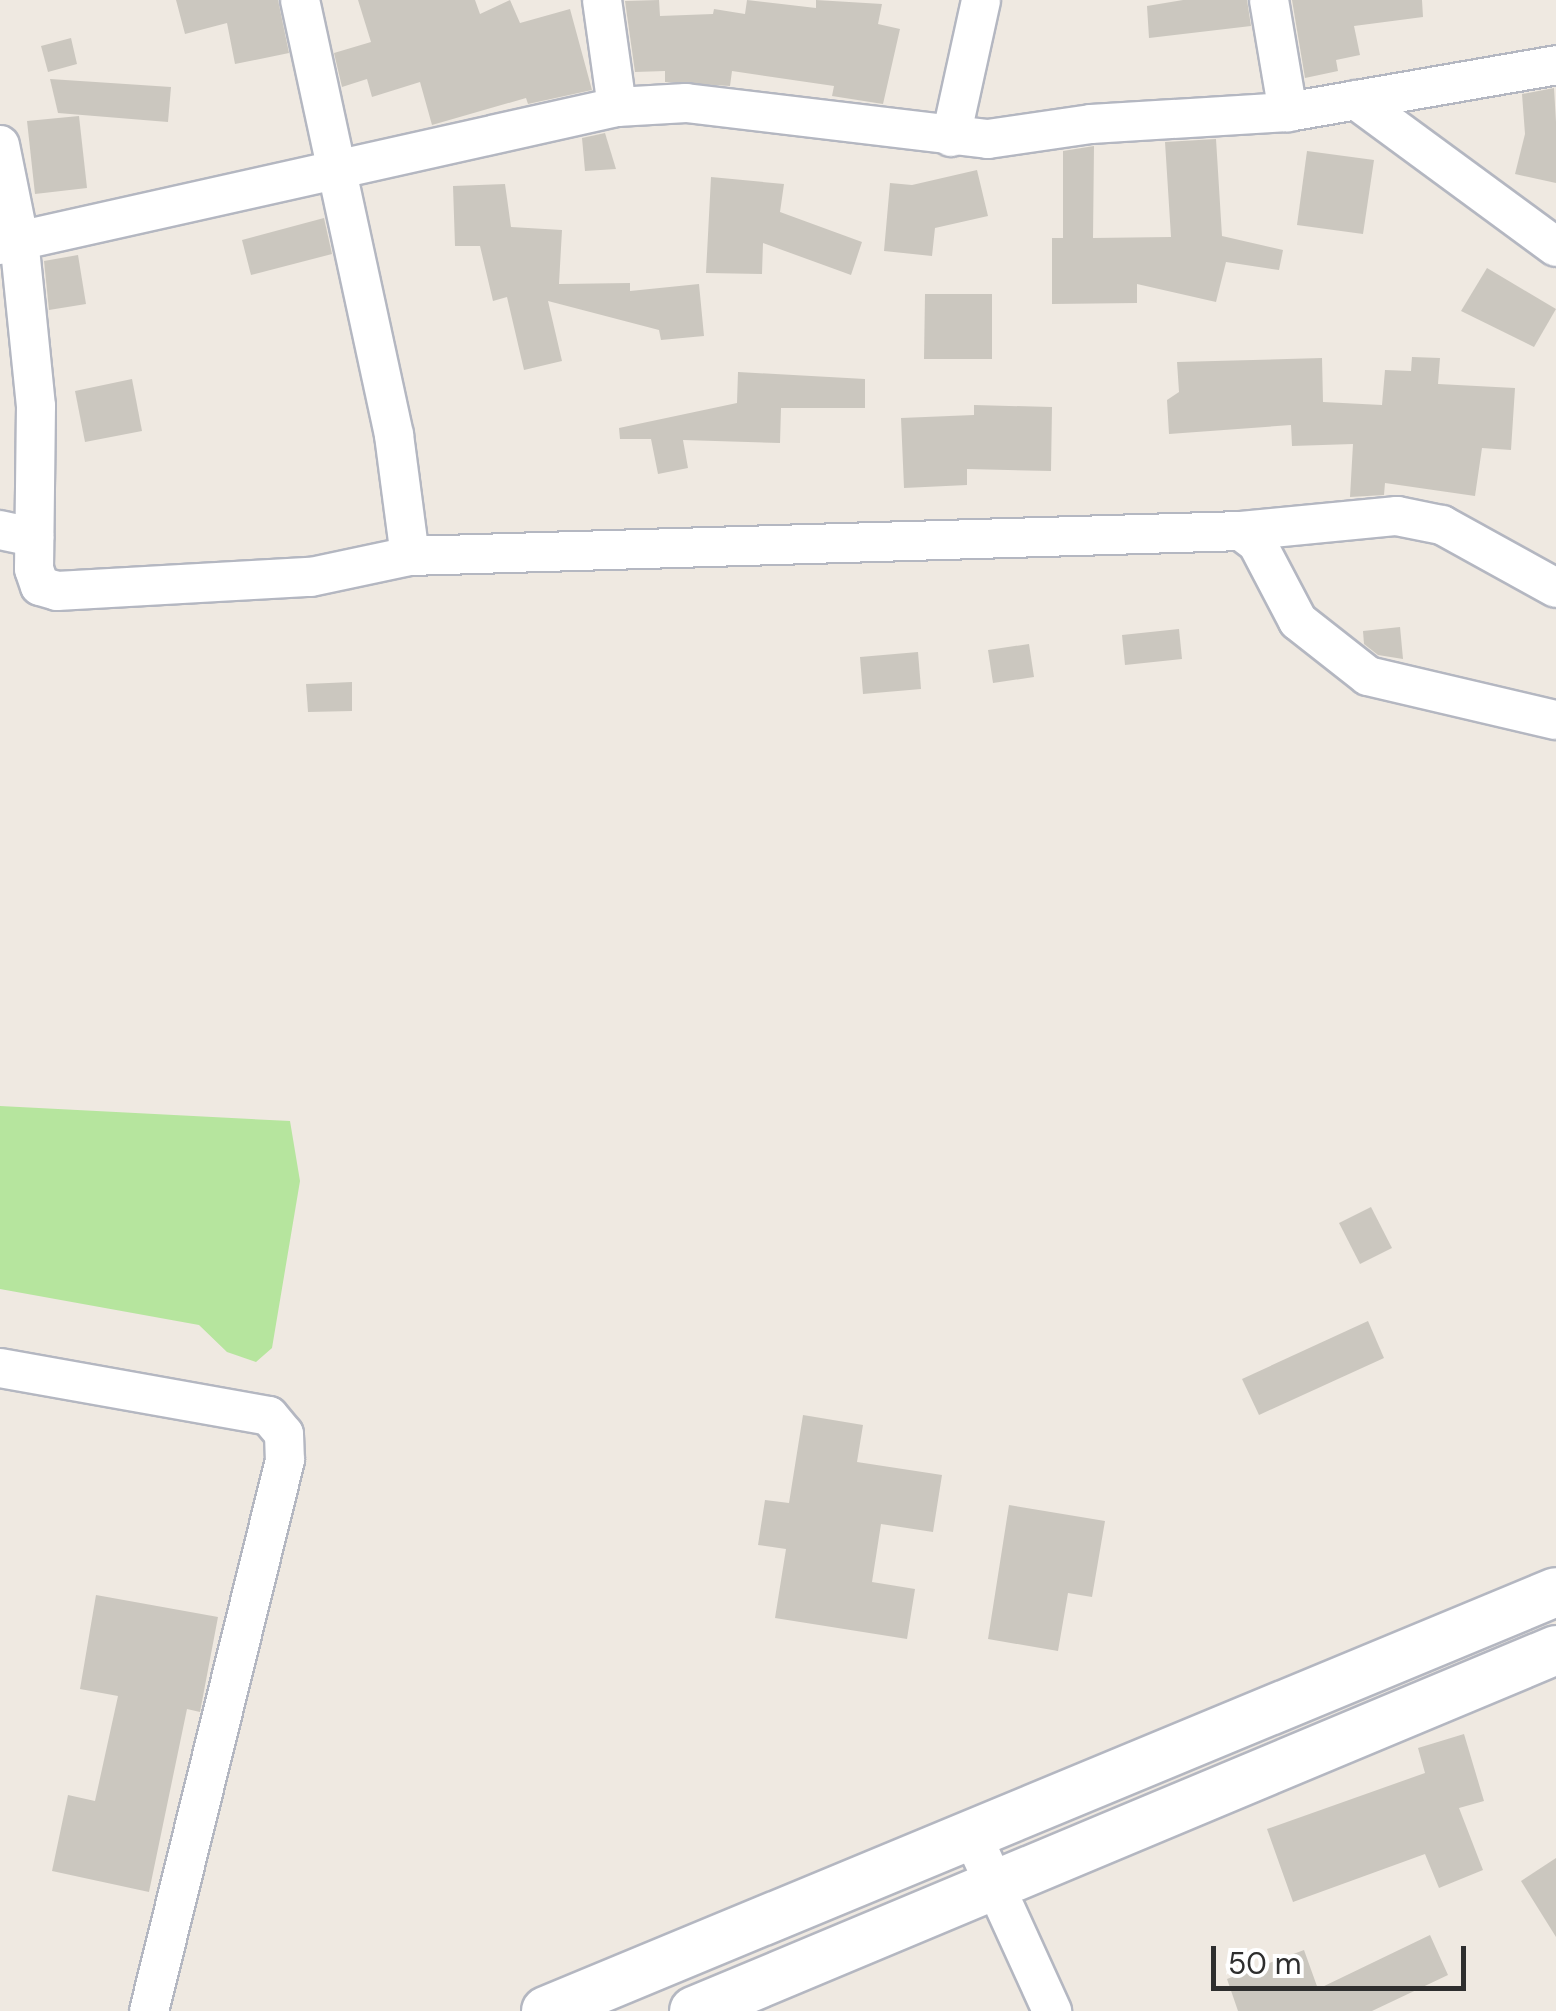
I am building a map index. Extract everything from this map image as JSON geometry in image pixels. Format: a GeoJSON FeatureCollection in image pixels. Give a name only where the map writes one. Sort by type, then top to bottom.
{"type":"FeatureCollection","features":[{"type":"Feature","properties":{"kind":"street"},"geometry":{"type":"LineString","coordinates":[[300,0],[340,170],[394,434],[410,556]]}},
{"type":"Feature","properties":{"kind":"street"},"geometry":{"type":"LineString","coordinates":[[602,0],[617,106]]}},
{"type":"Feature","properties":{"kind":"street"},"geometry":{"type":"LineString","coordinates":[[951,138],[981,0]]}},
{"type":"Feature","properties":{"kind":"street"},"geometry":{"type":"LineString","coordinates":[[1269,0],[1288,112]]}},
{"type":"Feature","properties":{"kind":"street"},"geometry":{"type":"LineString","coordinates":[[9,242],[617,106],[686,103],[951,138],[1288,112],[1556,65]]}},
{"type":"Feature","properties":{"kind":"street"},"geometry":{"type":"LineString","coordinates":[[1356,100],[1556,246]]}},
{"type":"Feature","properties":{"kind":"street"},"geometry":{"type":"LineString","coordinates":[[0,145],[9,242],[36,406],[17,534],[40,586],[57,591],[311,577],[410,556],[1241,530],[1397,516],[1442,525],[1556,588]]}},
{"type":"Feature","properties":{"kind":"street"},"geometry":{"type":"LineString","coordinates":[[1241,530],[1258,542],[1298,620],[1368,676],[1556,720]]}},
{"type":"Feature","properties":{"kind":"street"},"geometry":{"type":"LineString","coordinates":[[0,1368],[269,1416],[284,1434],[286,1460],[149,2011]]}},
{"type":"Feature","properties":{"kind":"street"},"geometry":{"type":"LineString","coordinates":[[546,2011],[1556,1592]]}},
{"type":"Feature","properties":{"kind":"street"},"geometry":{"type":"LineString","coordinates":[[694,2011],[1556,1650]]}},
{"type":"Feature","properties":{"kind":"street"},"geometry":{"type":"LineString","coordinates":[[970,1833],[1052,2011]]}},
{"type":"Feature","properties":{"kind":"green space"},"geometry":{"type":"Polygon","coordinates":[[[0,1106],[290,1121],[300,1181],[272,1348],[256,1362],[227,1352],[199,1325],[0,1289],[0,1106]]]}},
{"type":"Feature","properties":{"kind":"building"},"geometry":{"type":"Polygon","coordinates":[[[176,0],[278,0],[289,53],[235,64],[227,23],[185,34],[176,0]]]}},
{"type":"Feature","properties":{"kind":"building"},"geometry":{"type":"Polygon","coordinates":[[[358,0],[475,0],[480,14],[510,0],[520,23],[570,9],[592,90],[528,104],[526,98],[432,125],[420,82],[372,97],[367,79],[342,87],[334,53],[371,42],[358,0]]]}},
{"type":"Feature","properties":{"kind":"building"},"geometry":{"type":"Polygon","coordinates":[[[659,0],[660,16],[713,14],[714,9],[745,14],[747,0],[816,8],[816,0],[882,4],[878,24],[900,29],[883,104],[832,96],[834,86],[732,71],[730,86],[665,82],[665,71],[635,72],[625,1],[659,0]]]}},
{"type":"Feature","properties":{"kind":"building"},"geometry":{"type":"Polygon","coordinates":[[[1183,0],[1247,0],[1251,26],[1149,38],[1147,6],[1183,0]]]}},
{"type":"Feature","properties":{"kind":"building"},"geometry":{"type":"Polygon","coordinates":[[[1292,0],[1422,0],[1423,17],[1354,26],[1360,55],[1336,60],[1338,71],[1305,78],[1292,0]]]}},
{"type":"Feature","properties":{"kind":"building"},"geometry":{"type":"Polygon","coordinates":[[[71,38],[77,64],[48,72],[41,46],[71,38]]]}},
{"type":"Feature","properties":{"kind":"building"},"geometry":{"type":"Polygon","coordinates":[[[50,79],[171,87],[168,122],[58,113],[50,79]]]}},
{"type":"Feature","properties":{"kind":"building"},"geometry":{"type":"Polygon","coordinates":[[[1554,88],[1556,183],[1515,174],[1525,134],[1522,94],[1554,88]]]}},
{"type":"Feature","properties":{"kind":"building"},"geometry":{"type":"Polygon","coordinates":[[[79,116],[87,188],[35,194],[27,121],[79,116]]]}},
{"type":"Feature","properties":{"kind":"building"},"geometry":{"type":"Polygon","coordinates":[[[605,133],[616,169],[585,171],[582,138],[605,133]]]}},
{"type":"Feature","properties":{"kind":"building"},"geometry":{"type":"Polygon","coordinates":[[[1216,139],[1222,236],[1283,250],[1279,270],[1226,262],[1216,302],[1137,284],[1137,303],[1052,304],[1052,238],[1063,238],[1063,151],[1094,146],[1093,238],[1171,237],[1165,142],[1216,139]]]}},
{"type":"Feature","properties":{"kind":"building"},"geometry":{"type":"Polygon","coordinates":[[[1307,151],[1374,160],[1363,234],[1297,225],[1307,151]]]}},
{"type":"Feature","properties":{"kind":"building"},"geometry":{"type":"Polygon","coordinates":[[[977,170],[988,216],[935,228],[932,256],[884,251],[890,183],[912,185],[977,170]]]}},
{"type":"Feature","properties":{"kind":"building"},"geometry":{"type":"Polygon","coordinates":[[[711,177],[784,184],[780,212],[862,242],[851,275],[763,243],[762,274],[706,273],[711,177]]]}},
{"type":"Feature","properties":{"kind":"building"},"geometry":{"type":"Polygon","coordinates":[[[505,184],[511,227],[562,230],[559,284],[630,283],[630,291],[699,284],[704,336],[661,340],[659,330],[548,301],[562,361],[524,370],[507,297],[493,301],[480,246],[455,246],[453,186],[505,184]]]}},
{"type":"Feature","properties":{"kind":"building"},"geometry":{"type":"Polygon","coordinates":[[[324,218],[332,254],[251,275],[242,240],[324,218]]]}},
{"type":"Feature","properties":{"kind":"building"},"geometry":{"type":"Polygon","coordinates":[[[78,255],[86,304],[49,310],[44,261],[78,255]]]}},
{"type":"Feature","properties":{"kind":"building"},"geometry":{"type":"Polygon","coordinates":[[[1487,268],[1556,309],[1534,347],[1461,311],[1487,268]]]}},
{"type":"Feature","properties":{"kind":"building"},"geometry":{"type":"Polygon","coordinates":[[[925,294],[992,294],[992,359],[924,359],[925,294]]]}},
{"type":"Feature","properties":{"kind":"building"},"geometry":{"type":"Polygon","coordinates":[[[1412,357],[1440,358],[1438,384],[1515,388],[1511,450],[1482,448],[1475,496],[1385,483],[1384,495],[1350,497],[1353,444],[1292,446],[1291,425],[1169,434],[1167,400],[1179,392],[1177,362],[1322,358],[1323,402],[1382,405],[1385,370],[1411,371],[1412,357]]]}},
{"type":"Feature","properties":{"kind":"building"},"geometry":{"type":"Polygon","coordinates":[[[738,372],[865,379],[865,408],[781,408],[780,443],[683,440],[688,468],[658,474],[651,439],[620,439],[619,428],[737,403],[738,372]]]}},
{"type":"Feature","properties":{"kind":"building"},"geometry":{"type":"Polygon","coordinates":[[[132,379],[142,431],[85,442],[75,391],[132,379]]]}},
{"type":"Feature","properties":{"kind":"building"},"geometry":{"type":"Polygon","coordinates":[[[974,405],[1052,407],[1051,471],[967,469],[967,485],[904,488],[901,418],[974,415],[974,405]]]}},
{"type":"Feature","properties":{"kind":"building"},"geometry":{"type":"Polygon","coordinates":[[[1400,627],[1403,659],[1378,655],[1364,644],[1363,631],[1400,627]]]}},
{"type":"Feature","properties":{"kind":"building"},"geometry":{"type":"Polygon","coordinates":[[[1179,629],[1182,659],[1125,665],[1122,635],[1179,629]]]}},
{"type":"Feature","properties":{"kind":"building"},"geometry":{"type":"Polygon","coordinates":[[[1029,644],[1034,677],[993,683],[988,650],[1029,644]]]}},
{"type":"Feature","properties":{"kind":"building"},"geometry":{"type":"Polygon","coordinates":[[[918,652],[921,689],[863,694],[860,657],[918,652]]]}},
{"type":"Feature","properties":{"kind":"building"},"geometry":{"type":"Polygon","coordinates":[[[352,682],[352,711],[308,712],[306,684],[352,682]]]}},
{"type":"Feature","properties":{"kind":"building"},"geometry":{"type":"Polygon","coordinates":[[[1371,1207],[1392,1248],[1360,1264],[1339,1223],[1371,1207]]]}},
{"type":"Feature","properties":{"kind":"building"},"geometry":{"type":"Polygon","coordinates":[[[1368,1321],[1384,1358],[1259,1415],[1242,1379],[1368,1321]]]}},
{"type":"Feature","properties":{"kind":"building"},"geometry":{"type":"Polygon","coordinates":[[[803,1415],[863,1425],[857,1462],[942,1475],[933,1532],[881,1524],[872,1582],[915,1589],[907,1639],[775,1618],[786,1549],[758,1545],[765,1500],[789,1503],[803,1415]]]}},
{"type":"Feature","properties":{"kind":"building"},"geometry":{"type":"Polygon","coordinates":[[[1009,1505],[1105,1521],[1092,1597],[1068,1593],[1058,1651],[988,1639],[1009,1505]]]}},
{"type":"Feature","properties":{"kind":"building"},"geometry":{"type":"Polygon","coordinates":[[[96,1595],[218,1617],[200,1712],[187,1709],[149,1892],[52,1871],[68,1795],[95,1801],[118,1696],[80,1689],[96,1595]]]}},
{"type":"Feature","properties":{"kind":"building"},"geometry":{"type":"Polygon","coordinates":[[[1464,1734],[1484,1801],[1459,1808],[1483,1870],[1439,1888],[1425,1854],[1293,1902],[1267,1829],[1425,1773],[1418,1748],[1464,1734]]]}},
{"type":"Feature","properties":{"kind":"building"},"geometry":{"type":"Polygon","coordinates":[[[1556,1858],[1556,1937],[1521,1881],[1556,1858]]]}},
{"type":"Feature","properties":{"kind":"building"},"geometry":{"type":"Polygon","coordinates":[[[1430,1935],[1448,1975],[1372,2011],[1238,2011],[1227,1979],[1304,1950],[1318,1989],[1430,1935]]]}}]}
